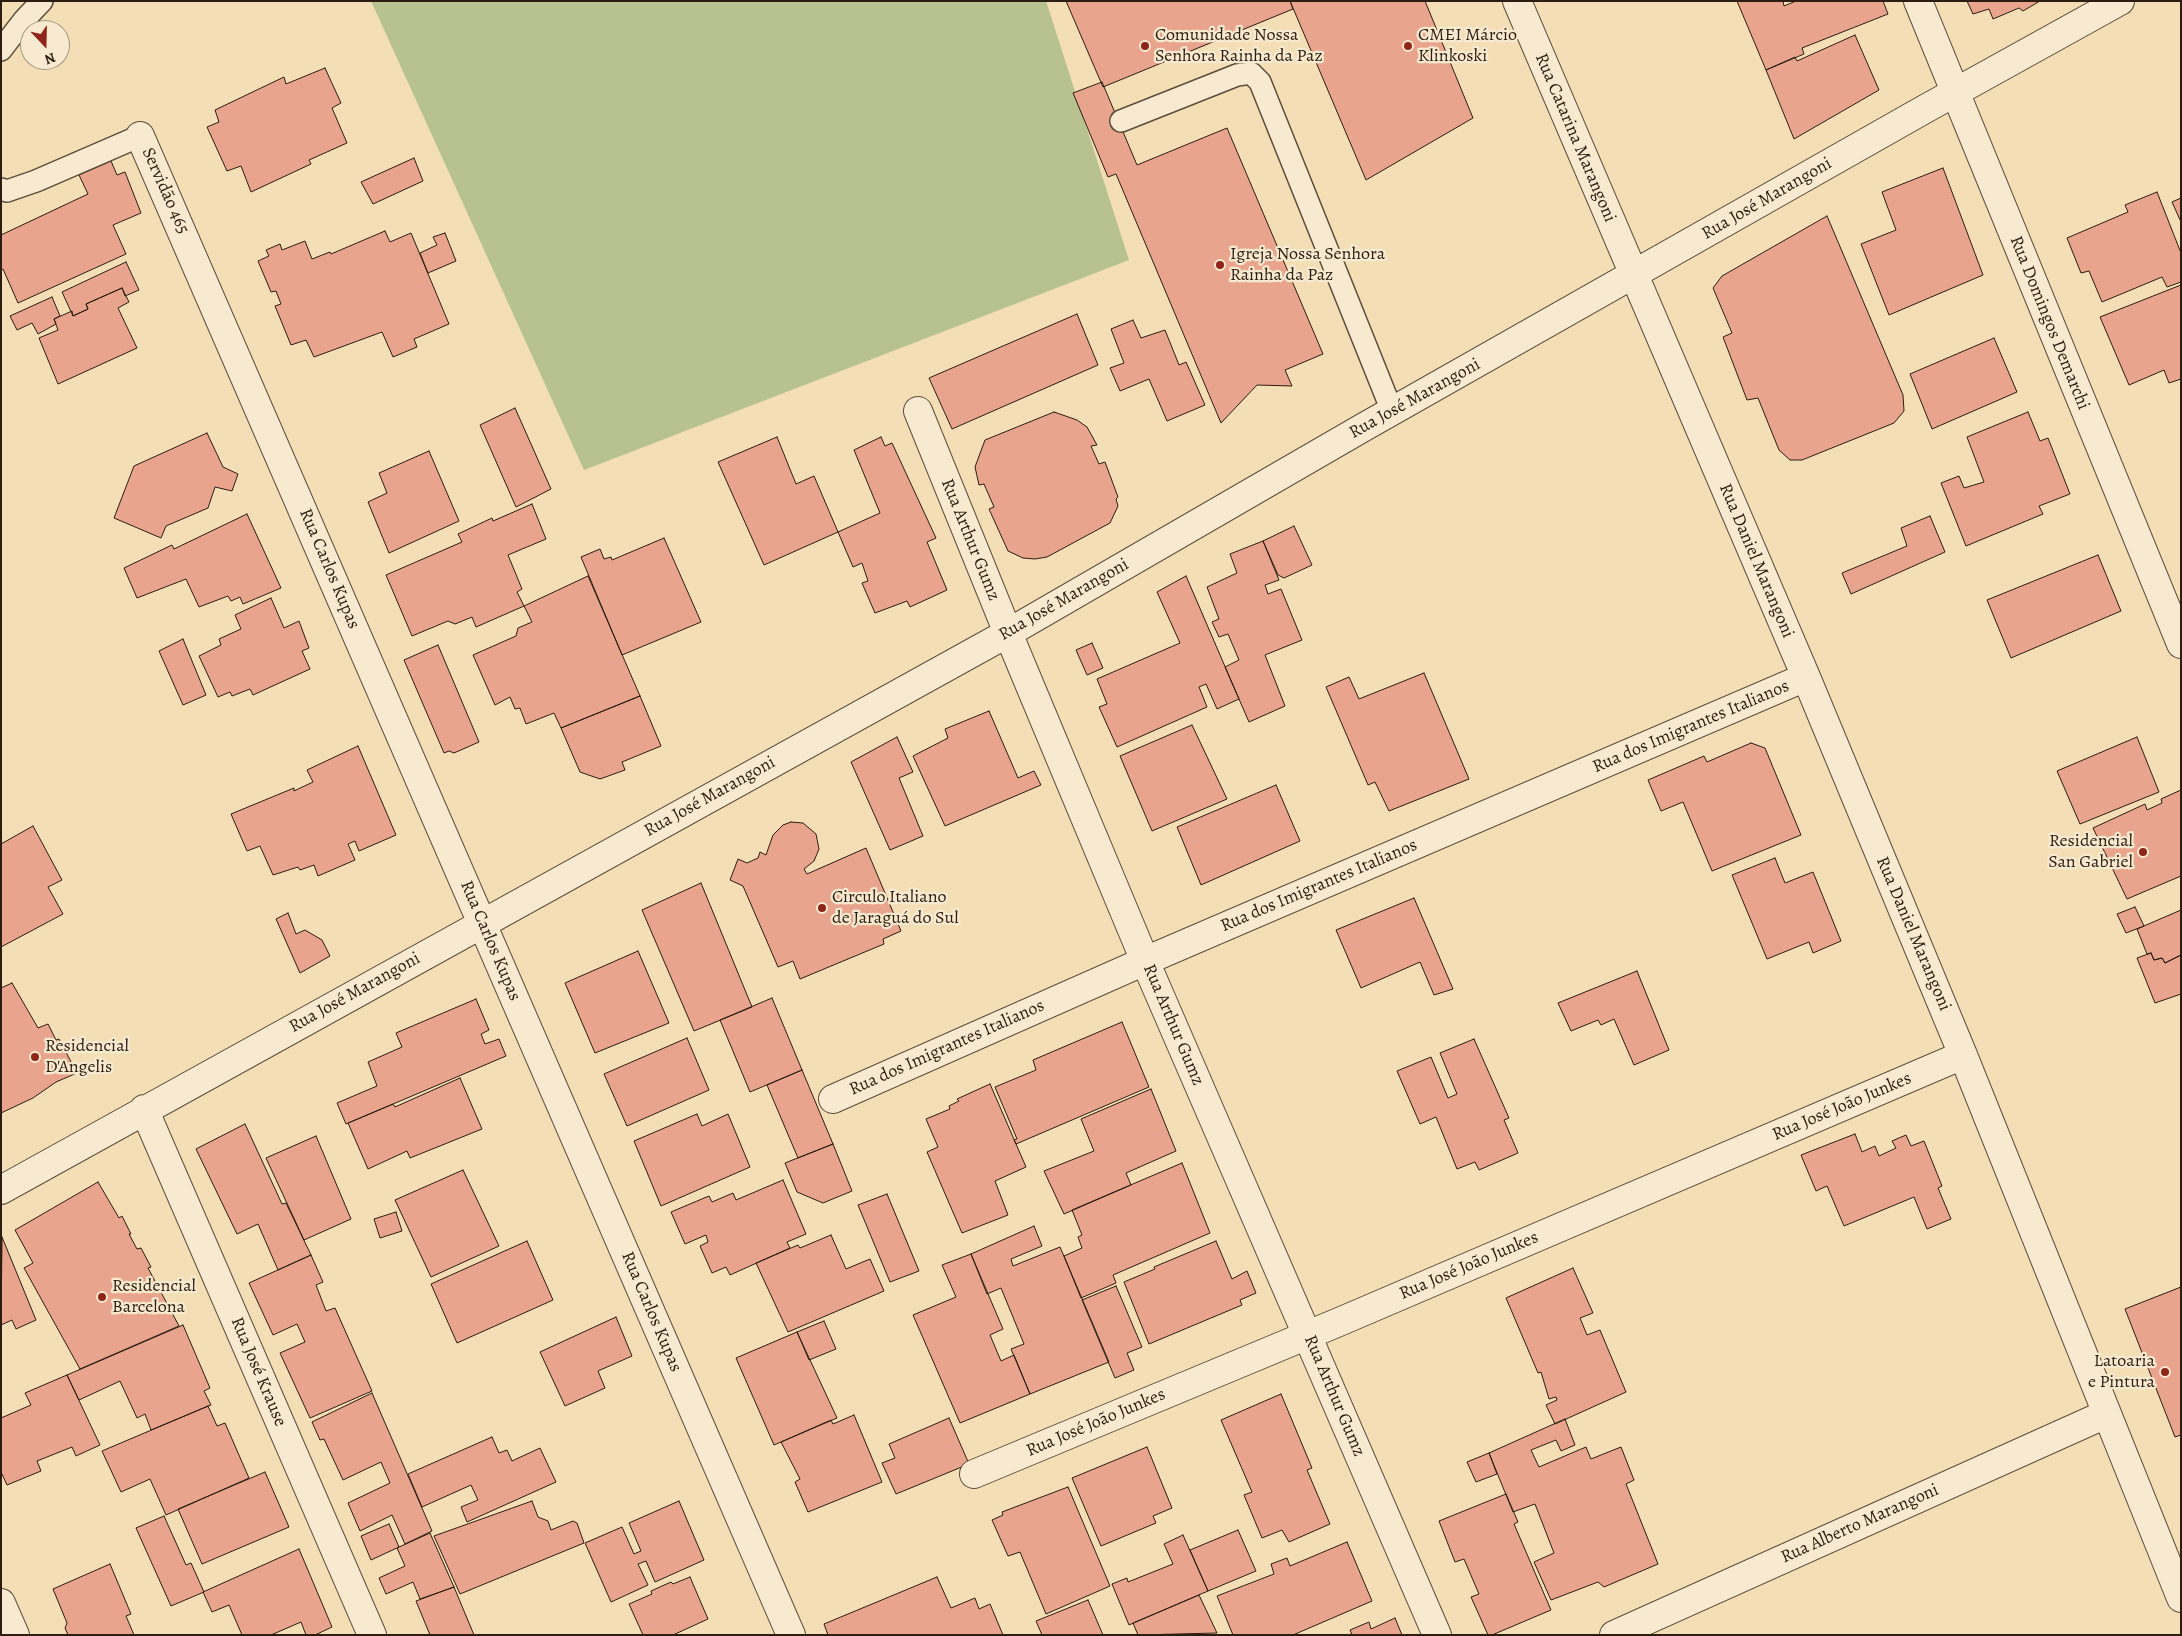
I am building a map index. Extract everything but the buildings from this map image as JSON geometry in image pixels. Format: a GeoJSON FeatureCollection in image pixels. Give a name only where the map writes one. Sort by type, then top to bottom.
{"type":"FeatureCollection","features":[{"type":"Feature","properties":{"kind":"street","name":"Rua Catarina Marangoni"},"geometry":{"type":"LineString","coordinates":[[1517,1],[1634,275]]}},
{"type":"Feature","properties":{"kind":"street","name":"Rua Domingos Demarchi"},"geometry":{"type":"LineString","coordinates":[[1918,1],[2181,644]]}},
{"type":"Feature","properties":{"kind":"street","name":"Rua José Marangoni"},"geometry":{"type":"LineString","coordinates":[[1,1190],[482,922],[1008,633],[1392,411],[2120,1]]}},
{"type":"Feature","properties":{"kind":"street","name":"Servidão 465"},"geometry":{"type":"LineString","coordinates":[[140,136],[190,247]]}},
{"type":"Feature","properties":{"kind":"street","name":"Rua Carlos Kupas"},"geometry":{"type":"LineString","coordinates":[[190,247],[791,1635]]}},
{"type":"Feature","properties":{"kind":"street","name":"Rua Daniel Marangoni"},"geometry":{"type":"LineString","coordinates":[[1634,275],[1806,677],[1963,1055],[2181,1598]]}},
{"type":"Feature","properties":{"kind":"street","name":"Rua Arthur Gumz"},"geometry":{"type":"LineString","coordinates":[[918,411],[1008,633],[1145,961],[1437,1635]]}},
{"type":"Feature","properties":{"kind":"street","name":"Rua dos Imigrantes Italianos"},"geometry":{"type":"LineString","coordinates":[[833,1099],[1145,961],[1806,677]]}},
{"type":"Feature","properties":{"kind":"street","name":"Rua José João Junkes"},"geometry":{"type":"LineString","coordinates":[[974,1474],[1963,1055]]}},
{"type":"Feature","properties":{"kind":"street","name":"Rua José Krause"},"geometry":{"type":"LineString","coordinates":[[144,1109],[372,1635]]}},
{"type":"Feature","properties":{"kind":"street","name":"Rua Alberto Marangoni"},"geometry":{"type":"LineString","coordinates":[[1614,1635],[2106,1414]]}},
{"type":"Feature","properties":{"kind":"street"},"geometry":{"type":"LineString","coordinates":[[1,1603],[15,1635]]}},
{"type":"Feature","properties":{"kind":"lane"},"geometry":{"type":"LineString","coordinates":[[1,50],[24,20],[42,1]]}},
{"type":"Feature","properties":{"kind":"lane"},"geometry":{"type":"LineString","coordinates":[[1121,120],[1237,75],[1252,73],[1260,82],[1392,411]]}},
{"type":"Feature","properties":{"kind":"lane"},"geometry":{"type":"LineString","coordinates":[[1,189],[7,191],[36,180],[140,136]]}},
{"type":"Feature","properties":{"kind":"green space"},"geometry":{"type":"Polygon","coordinates":[[[371,1],[1046,1],[1129,260],[584,470],[371,1]]]}},
{"type":"Feature","properties":{"kind":"place","name":"Comunidade Nossa Senhora Rainha da Paz"},"geometry":{"type":"Point","coordinates":[1145,46]}},
{"type":"Feature","properties":{"kind":"place","name":"CMEI Márcio Klinkoski"},"geometry":{"type":"Point","coordinates":[1408,46]}},
{"type":"Feature","properties":{"kind":"place","name":"Igreja Nossa Senhora Rainha da Paz"},"geometry":{"type":"Point","coordinates":[1220,265]}},
{"type":"Feature","properties":{"kind":"place","name":"Residencial San Gabriel"},"geometry":{"type":"Point","coordinates":[2143,852]}},
{"type":"Feature","properties":{"kind":"place","name":"Circulo Italiano de Jaraguá do Sul"},"geometry":{"type":"Point","coordinates":[822,908]}},
{"type":"Feature","properties":{"kind":"place","name":"Residencial D'Angelis"},"geometry":{"type":"Point","coordinates":[35,1057]}},
{"type":"Feature","properties":{"kind":"place","name":"Residencial Barcelona"},"geometry":{"type":"Point","coordinates":[102,1297]}},
{"type":"Feature","properties":{"kind":"place","name":"Latoaria e Pintura"},"geometry":{"type":"Point","coordinates":[2165,1372]}}]}
